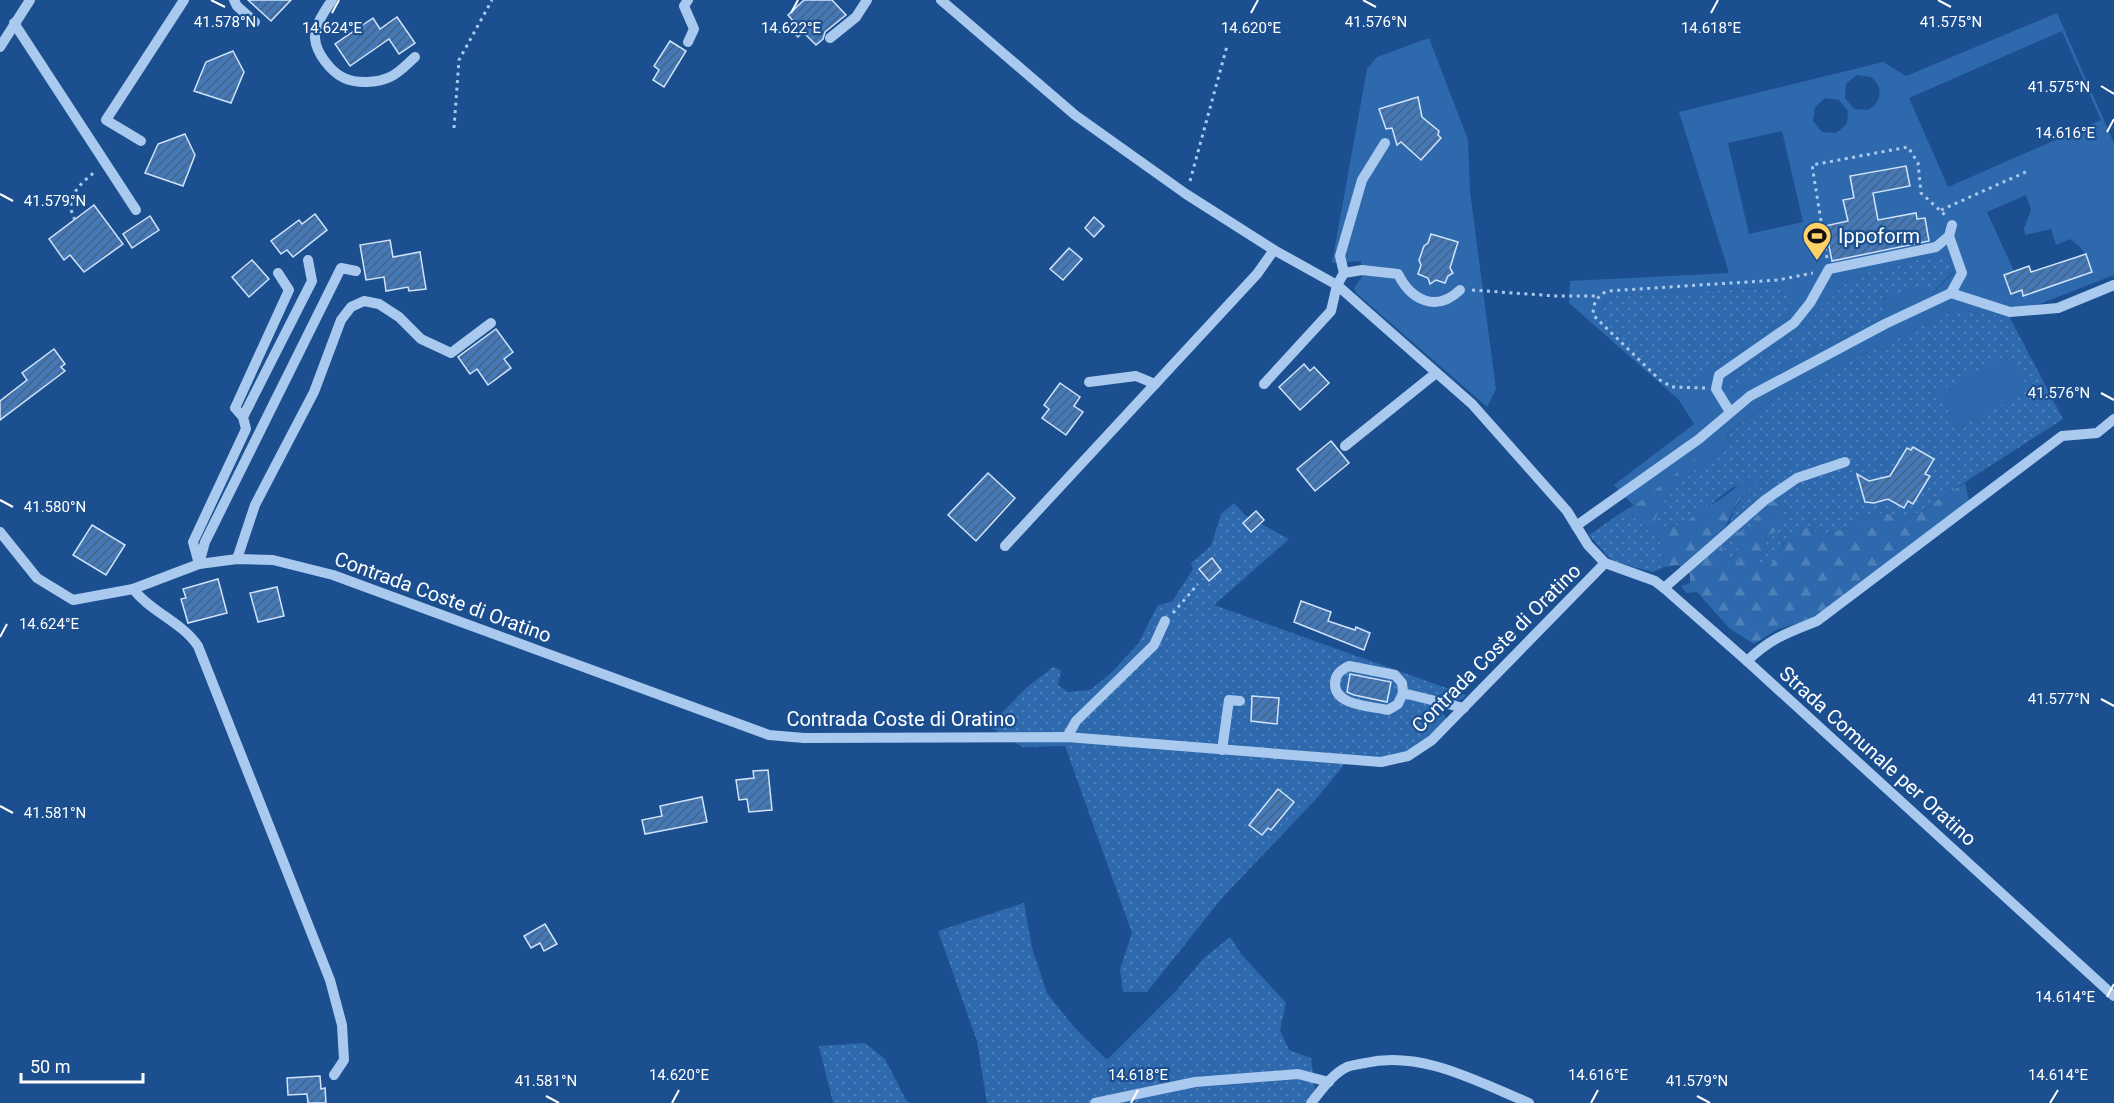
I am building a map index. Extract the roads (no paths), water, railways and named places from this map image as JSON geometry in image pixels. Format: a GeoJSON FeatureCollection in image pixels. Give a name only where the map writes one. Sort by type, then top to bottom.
{"type":"FeatureCollection","features":[{"type":"Feature","properties":{"kind":"street"},"geometry":{"type":"LineString","coordinates":[[0,47],[30,0]]}},
{"type":"Feature","properties":{"kind":"street"},"geometry":{"type":"LineString","coordinates":[[141,141],[106,120],[184,0]]}},
{"type":"Feature","properties":{"kind":"street"},"geometry":{"type":"LineString","coordinates":[[234,0],[237,6],[255,22]]}},
{"type":"Feature","properties":{"kind":"street"},"geometry":{"type":"LineString","coordinates":[[332,0],[321,17],[315,38],[320,54],[330,67],[344,78],[368,83],[390,77],[415,57]]}},
{"type":"Feature","properties":{"kind":"street"},"geometry":{"type":"LineString","coordinates":[[688,0],[684,6],[694,29],[688,42]]}},
{"type":"Feature","properties":{"kind":"street"},"geometry":{"type":"LineString","coordinates":[[830,38],[856,16],[867,0]]}},
{"type":"Feature","properties":{"kind":"street"},"geometry":{"type":"LineString","coordinates":[[941,0],[1075,115],[1186,194],[1274,250],[1337,285],[1472,404],[1567,510],[1588,545],[1605,563]]}},
{"type":"Feature","properties":{"kind":"street"},"geometry":{"type":"LineString","coordinates":[[14,23],[136,210]]}},
{"type":"Feature","properties":{"kind":"street"},"geometry":{"type":"LineString","coordinates":[[1263,384],[1331,311],[1337,285],[1344,273],[1340,256],[1362,180],[1385,143]]}},
{"type":"Feature","properties":{"kind":"street"},"geometry":{"type":"LineString","coordinates":[[1576,526],[1699,439],[1750,396],[1885,324],[1951,293],[1962,273],[1951,231],[1936,247],[1829,269],[1794,323],[1719,375],[1716,389],[1730,412]]}},
{"type":"Feature","properties":{"kind":"street"},"geometry":{"type":"LineString","coordinates":[[1005,546],[1257,273],[1274,250]]}},
{"type":"Feature","properties":{"kind":"street"},"geometry":{"type":"LineString","coordinates":[[243,417],[312,281],[308,260]]}},
{"type":"Feature","properties":{"kind":"street"},"geometry":{"type":"LineString","coordinates":[[199,564],[205,542],[341,268],[356,271]]}},
{"type":"Feature","properties":{"kind":"street"},"geometry":{"type":"LineString","coordinates":[[1344,273],[1362,270],[1398,274],[1405,287],[1419,298],[1431,302],[1452,298],[1460,290]]}},
{"type":"Feature","properties":{"kind":"street"},"geometry":{"type":"LineString","coordinates":[[199,564],[193,542],[246,429],[243,417],[235,408],[289,290],[278,273]]}},
{"type":"Feature","properties":{"kind":"street"},"geometry":{"type":"LineString","coordinates":[[1951,293],[2010,312],[2058,308],[2114,285]]}},
{"type":"Feature","properties":{"kind":"street"},"geometry":{"type":"LineString","coordinates":[[237,559],[255,505],[314,392],[341,320],[351,307],[364,302],[379,304],[399,317],[421,339],[451,352],[491,323]]}},
{"type":"Feature","properties":{"kind":"street"},"geometry":{"type":"LineString","coordinates":[[1345,446],[1436,373]]}},
{"type":"Feature","properties":{"kind":"street"},"geometry":{"type":"LineString","coordinates":[[1089,382],[1136,376],[1155,384]]}},
{"type":"Feature","properties":{"kind":"street"},"geometry":{"type":"LineString","coordinates":[[1747,661],[1764,645],[1780,635],[1818,621],[2062,436],[2097,433],[2114,419]]}},
{"type":"Feature","properties":{"kind":"street"},"geometry":{"type":"LineString","coordinates":[[1664,588],[1765,500],[1797,478],[1845,462]]}},
{"type":"Feature","properties":{"kind":"street","name":"Contrada Coste di Oratino"},"geometry":{"type":"LineString","coordinates":[[0,532],[36,578],[73,600],[133,589],[199,564],[237,559],[273,560],[333,575],[769,735],[804,738],[1067,737],[1381,762],[1408,756],[1432,740],[1605,563]]}},
{"type":"Feature","properties":{"kind":"street","name":"Strada Comunale per Oratino"},"geometry":{"type":"LineString","coordinates":[[1605,563],[1655,581],[1664,588],[2114,996]]}},
{"type":"Feature","properties":{"kind":"street"},"geometry":{"type":"LineString","coordinates":[[133,589],[143,601],[191,635],[198,646],[330,980],[342,1025],[344,1060],[334,1075]]}},
{"type":"Feature","properties":{"kind":"street"},"geometry":{"type":"LineString","coordinates":[[1067,737],[1076,721],[1154,645],[1165,621]]}},
{"type":"Feature","properties":{"kind":"street"},"geometry":{"type":"LineString","coordinates":[[1349,666],[1395,675],[1402,683],[1403,693],[1398,704],[1388,710],[1345,700],[1337,694],[1335,678],[1340,670],[1349,666]]}},
{"type":"Feature","properties":{"kind":"street"},"geometry":{"type":"LineString","coordinates":[[1403,693],[1464,708]]}},
{"type":"Feature","properties":{"kind":"street"},"geometry":{"type":"LineString","coordinates":[[1222,750],[1229,700],[1239,701]]}},
{"type":"Feature","properties":{"kind":"street"},"geometry":{"type":"LineString","coordinates":[[1311,1103],[1346,1067],[1373,1061],[1406,1059],[1458,1074],[1529,1103]]}},
{"type":"Feature","properties":{"kind":"street"},"geometry":{"type":"LineString","coordinates":[[1095,1103],[1195,1082],[1298,1074],[1329,1082]]}},
{"type":"Feature","properties":{"kind":"place","name":"Ippoform"},"geometry":{"type":"Point","coordinates":[1817,262]}}]}
